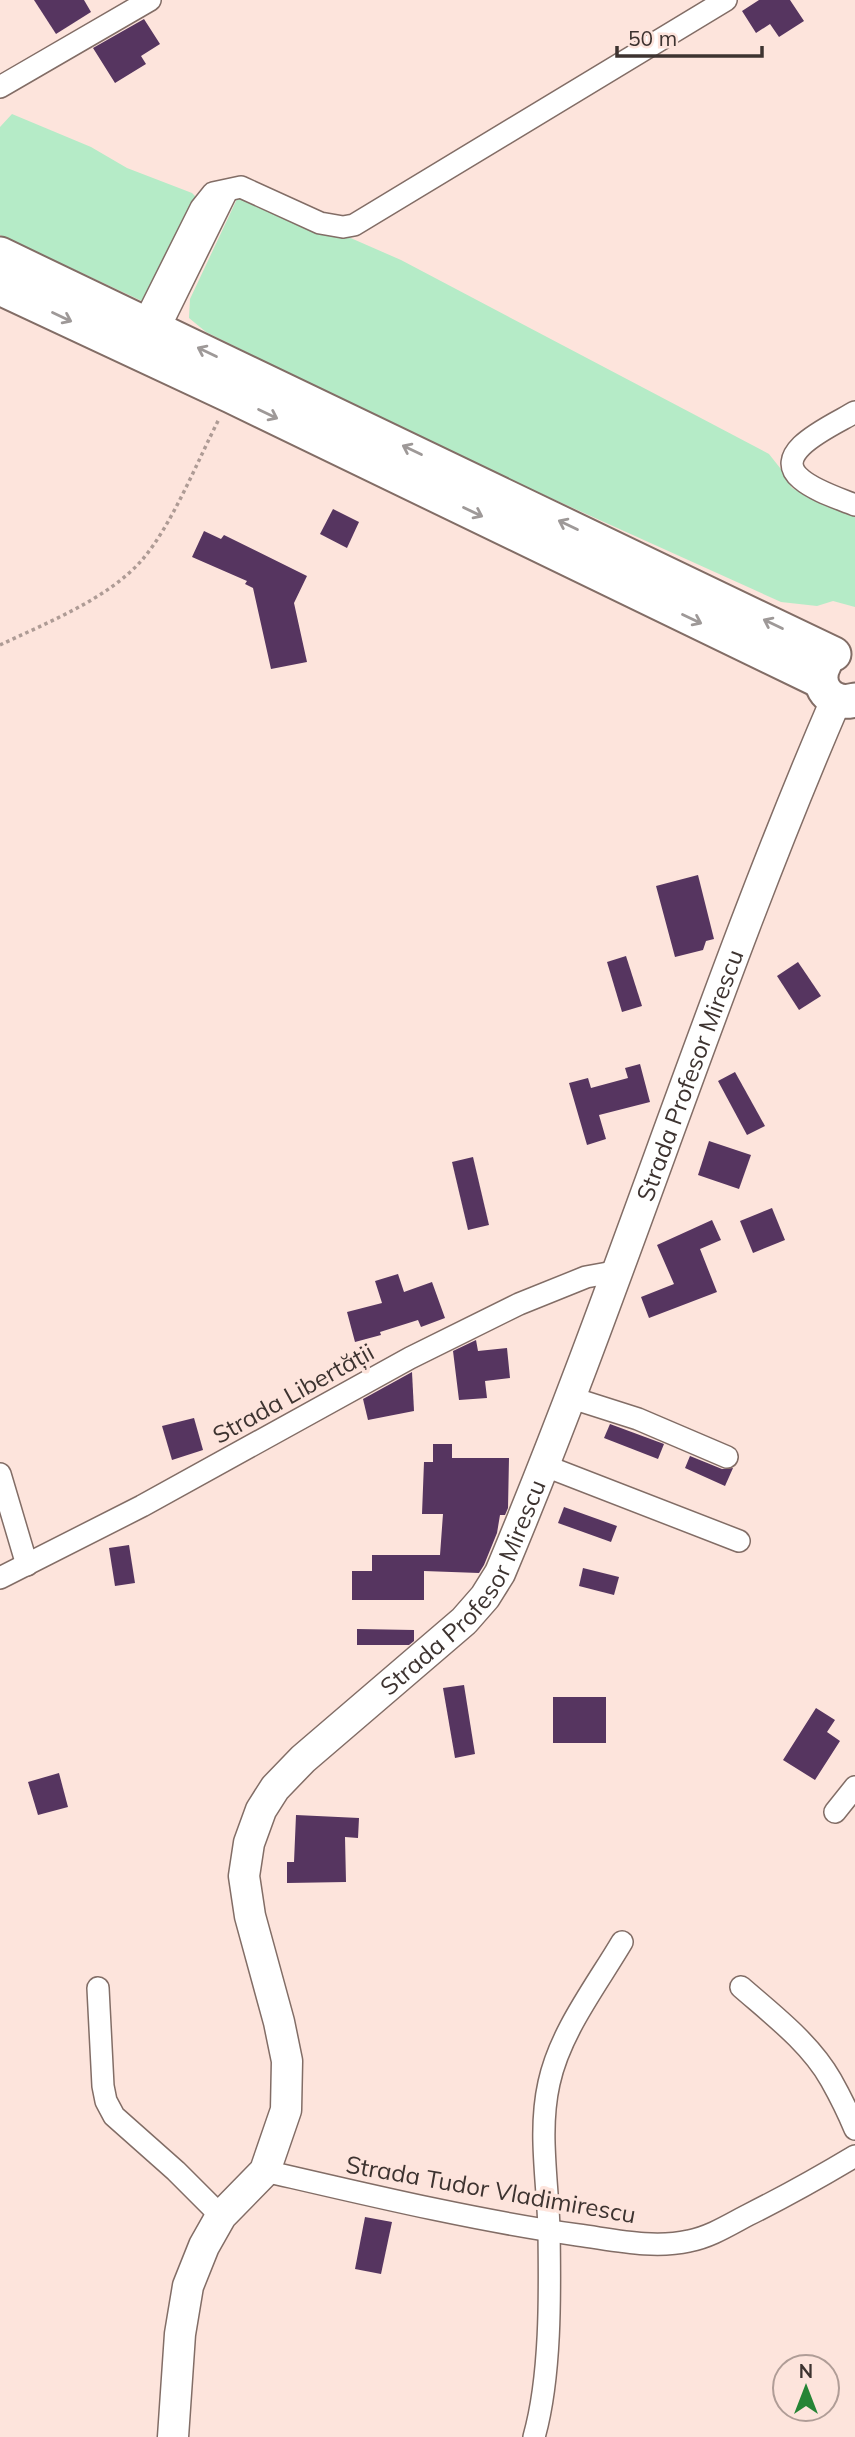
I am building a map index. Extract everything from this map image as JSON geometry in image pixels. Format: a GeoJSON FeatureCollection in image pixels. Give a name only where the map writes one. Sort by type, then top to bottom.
{"type":"FeatureCollection","features":[{"type":"Feature","properties":{"kind":"main road"},"geometry":{"type":"LineString","coordinates":[[0,254],[152,326],[840,678]]}},
{"type":"Feature","properties":{"kind":"main road"},"geometry":{"type":"LineString","coordinates":[[0,288],[840,678]]}},
{"type":"Feature","properties":{"kind":"street"},"geometry":{"type":"LineString","coordinates":[[0,87],[150,0]]}},
{"type":"Feature","properties":{"kind":"street"},"geometry":{"type":"LineString","coordinates":[[152,326],[227,191],[241,187],[320,223],[343,227],[354,225],[726,0]]}},
{"type":"Feature","properties":{"kind":"street"},"geometry":{"type":"LineString","coordinates":[[855,412],[812,437],[796,450],[791,461],[793,471],[802,481],[855,505]]}},
{"type":"Feature","properties":{"kind":"street","name":"Strada Profesor Mirescu"},"geometry":{"type":"LineString","coordinates":[[173,2437],[180,2334],[188,2286],[204,2245],[221,2216],[265,2171],[285,2110],[287,2061],[250,1916],[244,1876],[249,1843],[261,1810],[275,1788],[303,1759],[464,1621],[485,1597],[500,1573],[619,1271],[771,857],[840,678]]}},
{"type":"Feature","properties":{"kind":"street","name":"Strada Libertății"},"geometry":{"type":"LineString","coordinates":[[0,1578],[215,1466],[410,1358],[519,1304],[586,1277],[619,1271]]}},
{"type":"Feature","properties":{"kind":"street"},"geometry":{"type":"LineString","coordinates":[[569,1397],[638,1419],[727,1457]]}},
{"type":"Feature","properties":{"kind":"street"},"geometry":{"type":"LineString","coordinates":[[543,1465],[739,1541]]}},
{"type":"Feature","properties":{"kind":"street"},"geometry":{"type":"LineString","coordinates":[[0,1474],[27,1565]]}},
{"type":"Feature","properties":{"kind":"street"},"geometry":{"type":"LineString","coordinates":[[835,1812],[855,1787]]}},
{"type":"Feature","properties":{"kind":"street"},"geometry":{"type":"LineString","coordinates":[[534,2437],[546,2366],[549,2230],[544,2133],[549,2084],[567,2035],[622,1942]]}},
{"type":"Feature","properties":{"kind":"street"},"geometry":{"type":"LineString","coordinates":[[741,1987],[790,2030],[831,2078],[855,2129]]}},
{"type":"Feature","properties":{"kind":"street"},"geometry":{"type":"LineString","coordinates":[[98,1988],[103,2086],[106,2101],[114,2116],[176,2171],[221,2216]]}},
{"type":"Feature","properties":{"kind":"street","name":"Strada Tudor Vladimirescu"},"geometry":{"type":"LineString","coordinates":[[265,2171],[405,2204],[549,2230],[644,2244],[667,2244],[691,2241],[715,2232],[855,2156]]}},
{"type":"Feature","properties":{"kind":"path"},"geometry":{"type":"LineString","coordinates":[[0,645],[108,590],[141,561],[162,532],[231,396]]}},
{"type":"Feature","properties":{"kind":"green space"},"geometry":{"type":"Polygon","coordinates":[[[12,114],[91,147],[127,168],[192,193],[199,200],[144,302],[0,235],[0,127],[12,114]]]}},
{"type":"Feature","properties":{"kind":"green space"},"geometry":{"type":"Polygon","coordinates":[[[252,195],[401,260],[769,454],[792,488],[855,517],[855,607],[833,601],[817,606],[781,602],[407,433],[206,332],[189,318],[190,299],[237,199],[252,195]]]}},
{"type":"Feature","properties":{"kind":"building"},"geometry":{"type":"Polygon","coordinates":[[[34,0],[84,0],[91,12],[56,34],[34,0]]]}},
{"type":"Feature","properties":{"kind":"building"},"geometry":{"type":"Polygon","coordinates":[[[759,0],[790,0],[804,21],[779,37],[770,24],[756,33],[742,11],[759,0]]]}},
{"type":"Feature","properties":{"kind":"building"},"geometry":{"type":"Polygon","coordinates":[[[144,19],[160,44],[141,56],[146,64],[115,83],[93,48],[144,19]]]}},
{"type":"Feature","properties":{"kind":"building"},"geometry":{"type":"Polygon","coordinates":[[[333,509],[359,522],[347,548],[320,534],[333,509]]]}},
{"type":"Feature","properties":{"kind":"building"},"geometry":{"type":"Polygon","coordinates":[[[204,531],[221,539],[224,535],[307,576],[294,603],[307,662],[271,669],[253,588],[245,584],[247,581],[192,557],[204,531]]]}},
{"type":"Feature","properties":{"kind":"building"},"geometry":{"type":"Polygon","coordinates":[[[698,875],[714,939],[706,941],[703,950],[675,957],[656,886],[698,875]]]}},
{"type":"Feature","properties":{"kind":"building"},"geometry":{"type":"Polygon","coordinates":[[[626,956],[642,1006],[622,1012],[607,962],[626,956]]]}},
{"type":"Feature","properties":{"kind":"building"},"geometry":{"type":"Polygon","coordinates":[[[798,962],[821,996],[799,1010],[777,976],[798,962]]]}},
{"type":"Feature","properties":{"kind":"building"},"geometry":{"type":"Polygon","coordinates":[[[640,1064],[650,1102],[599,1115],[606,1139],[587,1145],[569,1083],[588,1078],[591,1088],[628,1078],[625,1068],[640,1064]]]}},
{"type":"Feature","properties":{"kind":"building"},"geometry":{"type":"Polygon","coordinates":[[[735,1072],[765,1126],[747,1135],[718,1081],[735,1072]]]}},
{"type":"Feature","properties":{"kind":"building"},"geometry":{"type":"Polygon","coordinates":[[[709,1141],[751,1155],[739,1189],[698,1175],[709,1141]]]}},
{"type":"Feature","properties":{"kind":"building"},"geometry":{"type":"Polygon","coordinates":[[[473,1157],[489,1225],[468,1230],[452,1162],[473,1157]]]}},
{"type":"Feature","properties":{"kind":"building"},"geometry":{"type":"Polygon","coordinates":[[[772,1208],[785,1240],[753,1253],[740,1221],[772,1208]]]}},
{"type":"Feature","properties":{"kind":"building"},"geometry":{"type":"Polygon","coordinates":[[[712,1220],[721,1240],[700,1249],[717,1292],[649,1318],[641,1297],[674,1284],[657,1245],[712,1220]]]}},
{"type":"Feature","properties":{"kind":"building"},"geometry":{"type":"Polygon","coordinates":[[[398,1274],[404,1292],[432,1282],[445,1318],[421,1327],[418,1320],[355,1342],[347,1312],[382,1303],[375,1281],[398,1274]]]}},
{"type":"Feature","properties":{"kind":"building"},"geometry":{"type":"Polygon","coordinates":[[[476,1340],[478,1351],[507,1348],[510,1378],[485,1381],[487,1398],[459,1400],[453,1351],[476,1340]]]}},
{"type":"Feature","properties":{"kind":"building"},"geometry":{"type":"Polygon","coordinates":[[[412,1372],[414,1411],[368,1420],[363,1399],[412,1372]]]}},
{"type":"Feature","properties":{"kind":"building"},"geometry":{"type":"Polygon","coordinates":[[[194,1418],[203,1450],[172,1460],[162,1426],[194,1418]]]}},
{"type":"Feature","properties":{"kind":"building"},"geometry":{"type":"Polygon","coordinates":[[[610,1424],[664,1444],[658,1459],[604,1438],[610,1424]]]}},
{"type":"Feature","properties":{"kind":"building"},"geometry":{"type":"Polygon","coordinates":[[[433,1444],[452,1444],[452,1458],[509,1458],[508,1508],[505,1515],[500,1515],[497,1533],[484,1565],[479,1573],[424,1571],[424,1600],[352,1600],[352,1571],[372,1571],[372,1555],[440,1555],[443,1514],[422,1514],[424,1462],[433,1462],[433,1444]]]}},
{"type":"Feature","properties":{"kind":"building"},"geometry":{"type":"Polygon","coordinates":[[[690,1456],[722,1469],[733,1468],[725,1486],[685,1468],[690,1456]]]}},
{"type":"Feature","properties":{"kind":"building"},"geometry":{"type":"Polygon","coordinates":[[[564,1507],[617,1526],[611,1542],[558,1523],[564,1507]]]}},
{"type":"Feature","properties":{"kind":"building"},"geometry":{"type":"Polygon","coordinates":[[[129,1545],[135,1583],[115,1586],[109,1548],[129,1545]]]}},
{"type":"Feature","properties":{"kind":"building"},"geometry":{"type":"Polygon","coordinates":[[[583,1568],[619,1577],[614,1595],[579,1586],[583,1568]]]}},
{"type":"Feature","properties":{"kind":"building"},"geometry":{"type":"Polygon","coordinates":[[[357,1629],[414,1630],[414,1641],[409,1645],[357,1645],[357,1629]]]}},
{"type":"Feature","properties":{"kind":"building"},"geometry":{"type":"Polygon","coordinates":[[[464,1685],[475,1754],[455,1758],[443,1688],[464,1685]]]}},
{"type":"Feature","properties":{"kind":"building"},"geometry":{"type":"Polygon","coordinates":[[[553,1697],[606,1697],[606,1743],[553,1743],[553,1697]]]}},
{"type":"Feature","properties":{"kind":"building"},"geometry":{"type":"Polygon","coordinates":[[[816,1708],[835,1720],[827,1732],[840,1741],[815,1780],[783,1760],[816,1708]]]}},
{"type":"Feature","properties":{"kind":"building"},"geometry":{"type":"Polygon","coordinates":[[[59,1773],[68,1807],[38,1815],[28,1782],[59,1773]]]}},
{"type":"Feature","properties":{"kind":"building"},"geometry":{"type":"Polygon","coordinates":[[[296,1815],[359,1818],[358,1838],[345,1837],[346,1882],[287,1883],[287,1862],[294,1862],[296,1815]]]}},
{"type":"Feature","properties":{"kind":"building"},"geometry":{"type":"Polygon","coordinates":[[[365,2217],[392,2222],[381,2274],[355,2269],[365,2217]]]}}]}
